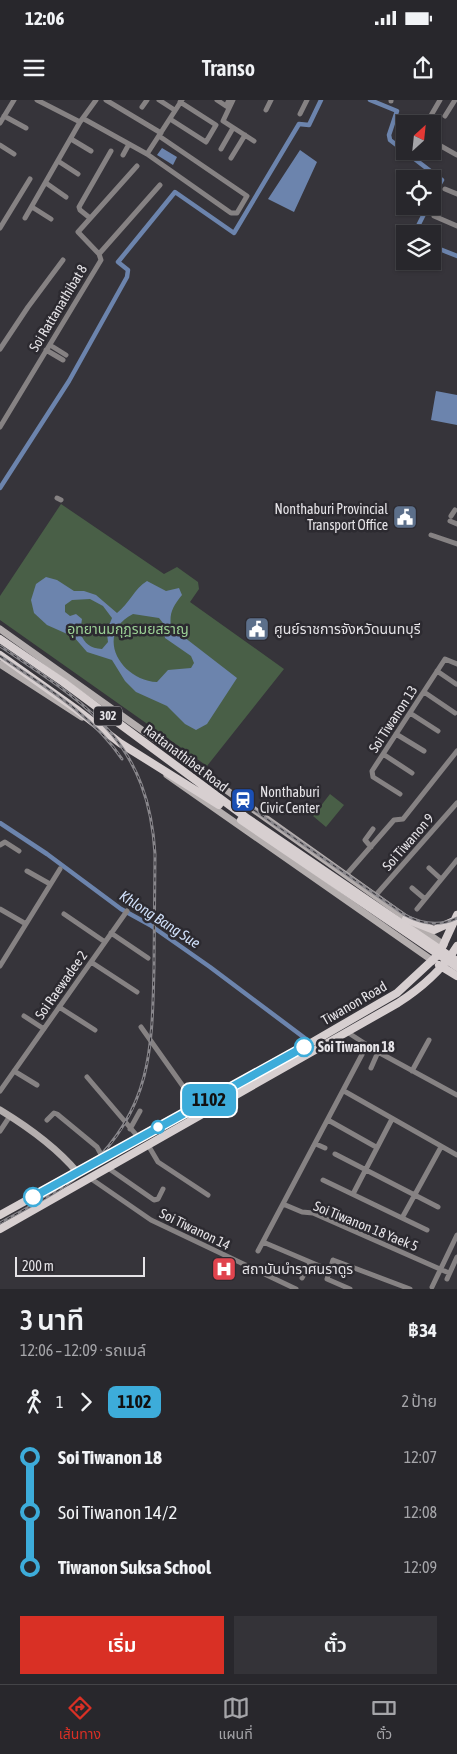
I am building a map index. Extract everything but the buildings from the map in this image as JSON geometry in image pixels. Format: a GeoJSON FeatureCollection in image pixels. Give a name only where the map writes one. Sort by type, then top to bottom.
{"type":"FeatureCollection","features":[{"type":"Feature","properties":{"kind":"main road","name":"Rattanathibet Road"},"geometry":{"type":"LineString","coordinates":[[0,629],[376,896],[442,949]]}},
{"type":"Feature","properties":{"kind":"main road","name":"Rattanathibet Road"},"geometry":{"type":"LineString","coordinates":[[0,640],[63,682],[242,818],[457,966]]}},
{"type":"Feature","properties":{"kind":"main road","name":"Rattanathibet Road"},"geometry":{"type":"LineString","coordinates":[[0,655],[76,709],[89,721]]}},
{"type":"Feature","properties":{"kind":"main road","name":"Rattanathibet Road"},"geometry":{"type":"LineString","coordinates":[[0,664],[162,770],[242,818],[451,957]]}},
{"type":"Feature","properties":{"kind":"main road","name":"Rattanathibet Road"},"geometry":{"type":"LineString","coordinates":[[162,770],[173,781],[433,961],[451,957]]}},
{"type":"Feature","properties":{"kind":"main road"},"geometry":{"type":"LineString","coordinates":[[364,914],[374,915],[379,910],[380,903],[376,896]]}},
{"type":"Feature","properties":{"kind":"main road"},"geometry":{"type":"LineString","coordinates":[[398,913],[405,929],[442,949],[457,966]]}},
{"type":"Feature","properties":{"kind":"main road"},"geometry":{"type":"LineString","coordinates":[[406,919],[434,930],[456,918]]}},
{"type":"Feature","properties":{"kind":"main road","name":"Tiwanon Road"},"geometry":{"type":"LineString","coordinates":[[0,1215],[397,993],[433,961],[442,949],[456,918]]}},
{"type":"Feature","properties":{"kind":"main road","name":"302"},"geometry":{"type":"LineString","coordinates":[[451,957],[457,976]]}},
{"type":"Feature","properties":{"kind":"main road","name":"Tiwanon Road"},"geometry":{"type":"LineString","coordinates":[[0,1229],[413,994],[451,957]]}},
{"type":"Feature","properties":{"kind":"main road"},"geometry":{"type":"LineString","coordinates":[[0,1110],[65,1157],[74,1174],[72,1188]]}},
{"type":"Feature","properties":{"kind":"street"},"geometry":{"type":"LineString","coordinates":[[0,122],[14,100]]}},
{"type":"Feature","properties":{"kind":"street"},"geometry":{"type":"LineString","coordinates":[[38,100],[82,120],[147,154],[232,213],[237,213],[247,199],[160,134],[106,100]]}},
{"type":"Feature","properties":{"kind":"street"},"geometry":{"type":"LineString","coordinates":[[25,218],[95,100]]}},
{"type":"Feature","properties":{"kind":"street"},"geometry":{"type":"LineString","coordinates":[[142,107],[147,100]]}},
{"type":"Feature","properties":{"kind":"street"},"geometry":{"type":"LineString","coordinates":[[160,100],[173,109]]}},
{"type":"Feature","properties":{"kind":"street"},"geometry":{"type":"LineString","coordinates":[[217,100],[226,106],[229,100]]}},
{"type":"Feature","properties":{"kind":"street"},"geometry":{"type":"LineString","coordinates":[[233,100],[223,119],[225,123],[254,141]]}},
{"type":"Feature","properties":{"kind":"street"},"geometry":{"type":"LineString","coordinates":[[266,110],[271,100]]}},
{"type":"Feature","properties":{"kind":"street"},"geometry":{"type":"LineString","coordinates":[[300,114],[307,100]]}},
{"type":"Feature","properties":{"kind":"street"},"geometry":{"type":"LineString","coordinates":[[431,115],[440,100]]}},
{"type":"Feature","properties":{"kind":"street"},"geometry":{"type":"LineString","coordinates":[[445,116],[455,100]]}},
{"type":"Feature","properties":{"kind":"street"},"geometry":{"type":"LineString","coordinates":[[147,154],[181,101],[216,125],[206,142],[170,119]]}},
{"type":"Feature","properties":{"kind":"street"},"geometry":{"type":"LineString","coordinates":[[4,116],[26,128]]}},
{"type":"Feature","properties":{"kind":"street"},"geometry":{"type":"LineString","coordinates":[[221,149],[233,128]]}},
{"type":"Feature","properties":{"kind":"street"},"geometry":{"type":"LineString","coordinates":[[231,158],[245,135]]}},
{"type":"Feature","properties":{"kind":"street"},"geometry":{"type":"LineString","coordinates":[[71,139],[91,151]]}},
{"type":"Feature","properties":{"kind":"street"},"geometry":{"type":"LineString","coordinates":[[123,155],[129,144]]}},
{"type":"Feature","properties":{"kind":"street"},"geometry":{"type":"LineString","coordinates":[[0,145],[14,154]]}},
{"type":"Feature","properties":{"kind":"street"},"geometry":{"type":"LineString","coordinates":[[441,146],[457,156]]}},
{"type":"Feature","properties":{"kind":"street"},"geometry":{"type":"LineString","coordinates":[[90,218],[79,207],[111,151]]}},
{"type":"Feature","properties":{"kind":"street"},"geometry":{"type":"LineString","coordinates":[[58,161],[78,174]]}},
{"type":"Feature","properties":{"kind":"street"},"geometry":{"type":"LineString","coordinates":[[99,254],[78,232],[137,166]]}},
{"type":"Feature","properties":{"kind":"street"},"geometry":{"type":"LineString","coordinates":[[0,228],[30,179]]}},
{"type":"Feature","properties":{"kind":"street"},"geometry":{"type":"LineString","coordinates":[[46,183],[66,197]]}},
{"type":"Feature","properties":{"kind":"street","name":"Soi Rattanathibat 8"},"geometry":{"type":"LineString","coordinates":[[0,427],[97,267],[100,260],[99,254],[160,185]]}},
{"type":"Feature","properties":{"kind":"street"},"geometry":{"type":"LineString","coordinates":[[445,189],[457,194]]}},
{"type":"Feature","properties":{"kind":"street"},"geometry":{"type":"LineString","coordinates":[[32,207],[51,220]]}},
{"type":"Feature","properties":{"kind":"street"},"geometry":{"type":"LineString","coordinates":[[434,216],[457,226]]}},
{"type":"Feature","properties":{"kind":"street"},"geometry":{"type":"LineString","coordinates":[[0,349],[28,306],[64,260]]}},
{"type":"Feature","properties":{"kind":"street"},"geometry":{"type":"LineString","coordinates":[[48,347],[65,357]]}},
{"type":"Feature","properties":{"kind":"street"},"geometry":{"type":"LineString","coordinates":[[456,509],[450,519],[457,524]]}},
{"type":"Feature","properties":{"kind":"street"},"geometry":{"type":"LineString","coordinates":[[431,535],[457,544]]}},
{"type":"Feature","properties":{"kind":"street"},"geometry":{"type":"LineString","coordinates":[[456,684],[437,671],[446,658],[457,664]]}},
{"type":"Feature","properties":{"kind":"street","name":"Soi Tiwanon 13"},"geometry":{"type":"LineString","coordinates":[[400,794],[372,775],[383,754],[437,671]]}},
{"type":"Feature","properties":{"kind":"street"},"geometry":{"type":"LineString","coordinates":[[424,692],[455,713]]}},
{"type":"Feature","properties":{"kind":"street"},"geometry":{"type":"LineString","coordinates":[[410,713],[438,731]]}},
{"type":"Feature","properties":{"kind":"street"},"geometry":{"type":"LineString","coordinates":[[396,734],[424,751]]}},
{"type":"Feature","properties":{"kind":"street"},"geometry":{"type":"LineString","coordinates":[[346,875],[394,820],[401,820],[457,750]]}},
{"type":"Feature","properties":{"kind":"street"},"geometry":{"type":"LineString","coordinates":[[383,754],[412,773]]}},
{"type":"Feature","properties":{"kind":"street","name":"Soi Tiwanon 9"},"geometry":{"type":"LineString","coordinates":[[376,896],[457,803]]}},
{"type":"Feature","properties":{"kind":"street"},"geometry":{"type":"LineString","coordinates":[[371,847],[365,840],[373,829]]}},
{"type":"Feature","properties":{"kind":"street"},"geometry":{"type":"LineString","coordinates":[[0,845],[5,842],[19,851]]}},
{"type":"Feature","properties":{"kind":"street"},"geometry":{"type":"LineString","coordinates":[[417,909],[457,860]]}},
{"type":"Feature","properties":{"kind":"street"},"geometry":{"type":"LineString","coordinates":[[429,868],[441,879]]}},
{"type":"Feature","properties":{"kind":"street"},"geometry":{"type":"LineString","coordinates":[[0,966],[60,869]]}},
{"type":"Feature","properties":{"kind":"street"},"geometry":{"type":"LineString","coordinates":[[27,871],[50,884]]}},
{"type":"Feature","properties":{"kind":"street"},"geometry":{"type":"LineString","coordinates":[[412,888],[425,899]]}},
{"type":"Feature","properties":{"kind":"street"},"geometry":{"type":"LineString","coordinates":[[0,909],[26,924]]}},
{"type":"Feature","properties":{"kind":"street","name":"Soi Raewadee 2"},"geometry":{"type":"LineString","coordinates":[[0,1091],[127,911]]}},
{"type":"Feature","properties":{"kind":"street"},"geometry":{"type":"LineString","coordinates":[[64,914],[105,942]]}},
{"type":"Feature","properties":{"kind":"street"},"geometry":{"type":"LineString","coordinates":[[111,933],[148,958]]}},
{"type":"Feature","properties":{"kind":"street"},"geometry":{"type":"LineString","coordinates":[[91,962],[137,992]]}},
{"type":"Feature","properties":{"kind":"street"},"geometry":{"type":"LineString","coordinates":[[59,1007],[95,1030]]}},
{"type":"Feature","properties":{"kind":"street"},"geometry":{"type":"LineString","coordinates":[[24,1016],[44,1029]]}},
{"type":"Feature","properties":{"kind":"street"},"geometry":{"type":"LineString","coordinates":[[141,1027],[197,1106]]}},
{"type":"Feature","properties":{"kind":"street"},"geometry":{"type":"LineString","coordinates":[[347,1032],[378,1052],[457,1094]]}},
{"type":"Feature","properties":{"kind":"street"},"geometry":{"type":"LineString","coordinates":[[412,1071],[429,1040]]}},
{"type":"Feature","properties":{"kind":"street"},"geometry":{"type":"LineString","coordinates":[[258,1251],[367,1045]]}},
{"type":"Feature","properties":{"kind":"street"},"geometry":{"type":"LineString","coordinates":[[371,1068],[378,1052]]}},
{"type":"Feature","properties":{"kind":"street"},"geometry":{"type":"LineString","coordinates":[[14,1071],[37,1085]]}},
{"type":"Feature","properties":{"kind":"street"},"geometry":{"type":"LineString","coordinates":[[87,1077],[138,1138]]}},
{"type":"Feature","properties":{"kind":"street"},"geometry":{"type":"LineString","coordinates":[[344,1091],[457,1156]]}},
{"type":"Feature","properties":{"kind":"street"},"geometry":{"type":"LineString","coordinates":[[130,1129],[140,1110]]}},
{"type":"Feature","properties":{"kind":"street"},"geometry":{"type":"LineString","coordinates":[[47,1120],[54,1113],[57,1114],[97,1147],[103,1158]]}},
{"type":"Feature","properties":{"kind":"street"},"geometry":{"type":"LineString","coordinates":[[0,1131],[10,1116]]}},
{"type":"Feature","properties":{"kind":"street"},"geometry":{"type":"LineString","coordinates":[[353,1194],[392,1119]]}},
{"type":"Feature","properties":{"kind":"street"},"geometry":{"type":"LineString","coordinates":[[328,1120],[376,1147]]}},
{"type":"Feature","properties":{"kind":"street"},"geometry":{"type":"LineString","coordinates":[[316,1144],[325,1148]]}},
{"type":"Feature","properties":{"kind":"street"},"geometry":{"type":"LineString","coordinates":[[148,1145],[158,1162],[208,1196]]}},
{"type":"Feature","properties":{"kind":"street"},"geometry":{"type":"LineString","coordinates":[[402,1218],[440,1146]]}},
{"type":"Feature","properties":{"kind":"street"},"geometry":{"type":"LineString","coordinates":[[335,1154],[438,1207]]}},
{"type":"Feature","properties":{"kind":"street"},"geometry":{"type":"LineString","coordinates":[[108,1168],[154,1200],[158,1199],[163,1189]]}},
{"type":"Feature","properties":{"kind":"street","name":"Soi Tiwanon 14"},"geometry":{"type":"LineString","coordinates":[[90,1178],[151,1220],[296,1289]]}},
{"type":"Feature","properties":{"kind":"street"},"geometry":{"type":"LineString","coordinates":[[323,1180],[426,1230]]}},
{"type":"Feature","properties":{"kind":"street","name":"Soi Tiwanon 18 Yaek 5"},"geometry":{"type":"LineString","coordinates":[[283,1204],[302,1212],[313,1213],[440,1269],[448,1276],[457,1257]]}},
{"type":"Feature","properties":{"kind":"street"},"geometry":{"type":"LineString","coordinates":[[432,1287],[457,1235]]}},
{"type":"Feature","properties":{"kind":"street"},"geometry":{"type":"LineString","coordinates":[[263,1242],[329,1270]]}},
{"type":"Feature","properties":{"kind":"street"},"geometry":{"type":"LineString","coordinates":[[350,1289],[327,1279],[334,1260],[410,1289]]}},
{"type":"Feature","properties":{"kind":"street"},"geometry":{"type":"LineString","coordinates":[[302,1278],[310,1263]]}},
{"type":"Feature","properties":{"kind":"green space","name":"อุทยานมกุฎรมยสราญ"},"geometry":{"type":"Polygon","coordinates":[[[61,504],[164,574],[177,567],[198,582],[199,589],[190,602],[284,669],[207,766],[0,620],[0,596],[61,504]]]}},
{"type":"Feature","properties":{"kind":"green space"},"geometry":{"type":"Polygon","coordinates":[[[330,794],[344,805],[326,827],[313,816],[330,794]]]}},
{"type":"Feature","properties":{"kind":"water"},"geometry":{"type":"Polygon","coordinates":[[[162,148],[177,157],[173,165],[157,155],[162,148]]]}},
{"type":"Feature","properties":{"kind":"water"},"geometry":{"type":"Polygon","coordinates":[[[300,150],[317,162],[294,212],[268,199],[300,150]]]}},
{"type":"Feature","properties":{"kind":"water"},"geometry":{"type":"Polygon","coordinates":[[[436,391],[457,395],[457,425],[431,420],[436,391]]]}},
{"type":"Feature","properties":{"kind":"water"},"geometry":{"type":"Polygon","coordinates":[[[46,577],[57,580],[74,591],[84,591],[96,595],[117,613],[142,584],[147,581],[166,591],[179,588],[182,595],[172,610],[171,627],[237,678],[207,724],[196,730],[185,724],[167,706],[136,692],[125,681],[112,660],[87,652],[74,637],[47,625],[34,613],[31,600],[36,584],[46,577]],[[90,599],[72,600],[65,605],[65,612],[70,616],[76,614],[82,619],[80,633],[88,645],[102,649],[108,642],[106,626],[112,618],[103,606],[90,599]],[[133,614],[121,623],[115,633],[116,655],[123,665],[132,673],[144,679],[157,682],[168,670],[191,668],[194,663],[191,656],[165,638],[163,623],[159,618],[133,614]]]}},
{"type":"Feature","properties":{"kind":"waterway"},"geometry":{"type":"LineString","coordinates":[[0,488],[69,381],[127,277],[128,270],[118,262],[175,192],[234,233],[299,124],[309,125],[321,100]]}},
{"type":"Feature","properties":{"kind":"waterway"},"geometry":{"type":"LineString","coordinates":[[370,100],[397,111],[389,135],[390,140],[429,170]]}},
{"type":"Feature","properties":{"kind":"waterway"},"geometry":{"type":"LineString","coordinates":[[418,225],[424,215]]}},
{"type":"Feature","properties":{"kind":"waterway"},"geometry":{"type":"LineString","coordinates":[[441,250],[457,256]]}},
{"type":"Feature","properties":{"kind":"waterway","name":"Khlong Bang Sue"},"geometry":{"type":"LineString","coordinates":[[0,823],[47,854],[121,909],[150,925],[210,967],[306,1039]]}},
{"type":"Feature","properties":{"kind":"railway"},"geometry":{"type":"LineString","coordinates":[[0,646],[60,687],[85,707],[107,729],[126,753],[140,781],[150,814],[155,854],[152,1024],[149,1050],[137,1098],[126,1121],[110,1144],[90,1166],[70,1183],[0,1223]]}},
{"type":"Feature","properties":{"kind":"railway"},"geometry":{"type":"LineString","coordinates":[[0,656],[50,690],[82,715],[110,743],[122,759]]}},
{"type":"Feature","properties":{"kind":"railway"},"geometry":{"type":"LineString","coordinates":[[241,801],[405,915],[418,921],[431,923],[444,923],[457,918]]}},
{"type":"Feature","properties":{"kind":"bus line","name":"1102"},"geometry":{"type":"LineString","coordinates":[[33,1197],[304,1047]]}},
{"type":"Feature","properties":{"kind":"place","name":"Nonthaburi Provincial Transport Office"},"geometry":{"type":"Point","coordinates":[405,517]}},
{"type":"Feature","properties":{"kind":"place","name":"ศูนย์ราชการจังหวัดนนทบุรี"},"geometry":{"type":"Point","coordinates":[257,629]}},
{"type":"Feature","properties":{"kind":"place","name":"Nonthaburi Civic Center"},"geometry":{"type":"Point","coordinates":[243,800]}},
{"type":"Feature","properties":{"kind":"place","name":"Soi Tiwanon 18"},"geometry":{"type":"Point","coordinates":[304,1047]}},
{"type":"Feature","properties":{"kind":"place","name":"สถาบันบำราศนราดูร"},"geometry":{"type":"Point","coordinates":[224,1269]}}]}
